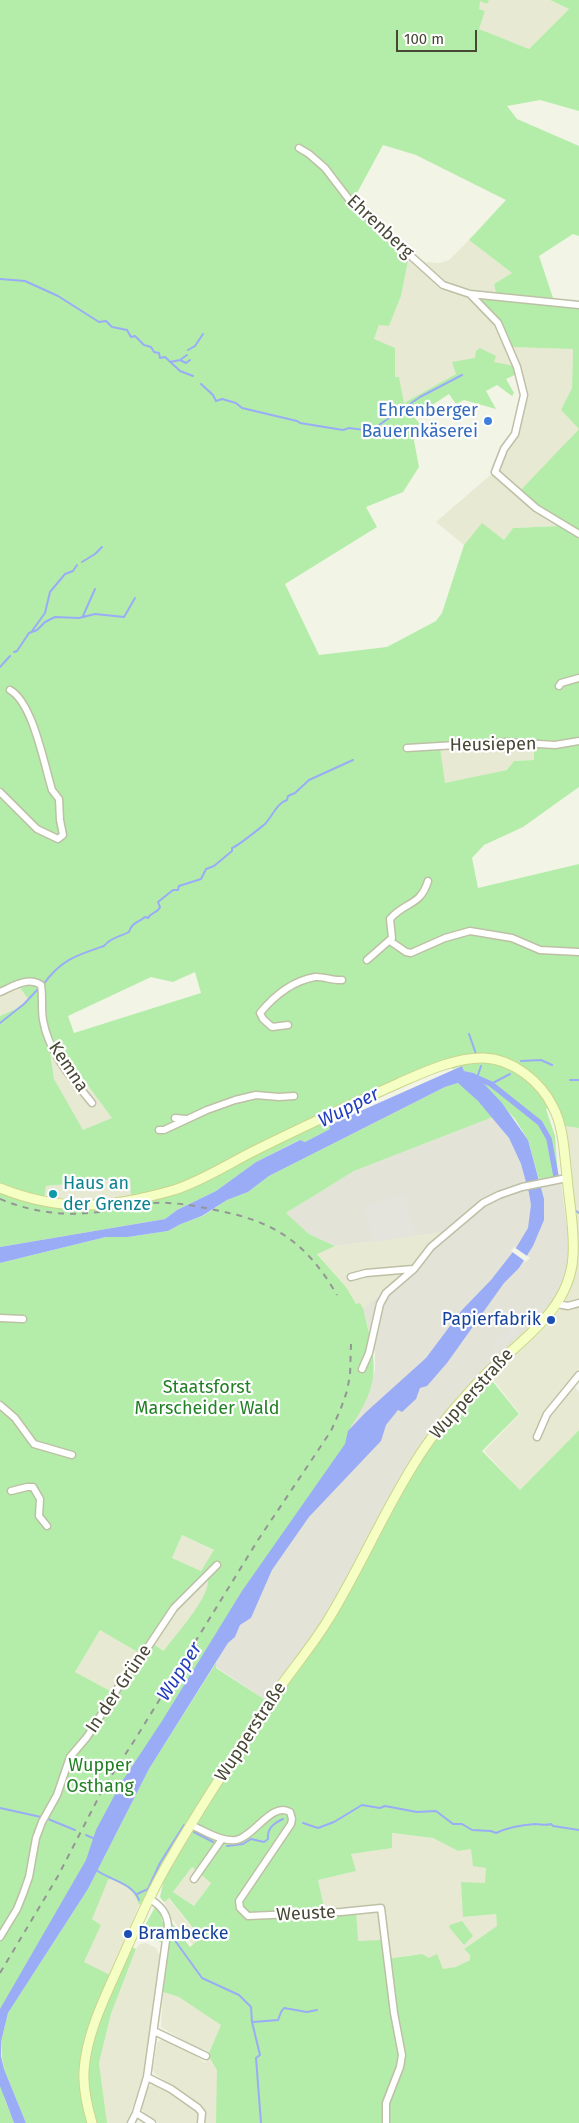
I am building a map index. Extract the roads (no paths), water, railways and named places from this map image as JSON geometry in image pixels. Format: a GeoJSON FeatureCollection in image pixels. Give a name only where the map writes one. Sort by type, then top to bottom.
{"type":"FeatureCollection","features":[{"type":"Feature","properties":{"kind":"main road","name":"Wupperstraße"},"geometry":{"type":"LineString","coordinates":[[0,1188],[30,1199],[60,1205],[81,1206],[102,1204],[181,1187],[310,1123],[396,1085],[442,1067],[473,1058],[493,1059],[512,1066],[531,1079],[545,1093],[555,1109],[559,1121],[574,1240],[573,1262],[568,1283],[557,1304],[542,1322],[470,1390],[432,1436],[401,1486],[324,1627],[272,1699],[170,1859],[114,1978],[87,2048],[83,2072],[92,2123]]}},
{"type":"Feature","properties":{"kind":"street","name":"Ehrenberg"},"geometry":{"type":"LineString","coordinates":[[299,148],[325,168],[351,202],[438,281],[449,288],[470,294],[579,305]]}},
{"type":"Feature","properties":{"kind":"street","name":"Ehrenberg"},"geometry":{"type":"LineString","coordinates":[[470,294],[498,323],[517,367],[524,394],[515,434],[504,449],[495,472],[536,508],[579,534]]}},
{"type":"Feature","properties":{"kind":"street"},"geometry":{"type":"LineString","coordinates":[[559,686],[561,683],[579,678]]}},
{"type":"Feature","properties":{"kind":"street"},"geometry":{"type":"LineString","coordinates":[[0,792],[37,829],[58,839],[63,835],[58,799],[52,790],[29,714],[21,698],[10,690]]}},
{"type":"Feature","properties":{"kind":"street","name":"Heusiepen"},"geometry":{"type":"LineString","coordinates":[[407,748],[506,742],[554,745],[579,741]]}},
{"type":"Feature","properties":{"kind":"street"},"geometry":{"type":"LineString","coordinates":[[367,960],[392,938],[390,919],[395,913],[424,894],[428,881]]}},
{"type":"Feature","properties":{"kind":"street"},"geometry":{"type":"LineString","coordinates":[[390,941],[406,952],[411,953],[451,936],[470,931],[479,931],[512,938],[540,950],[579,952]]}},
{"type":"Feature","properties":{"kind":"street"},"geometry":{"type":"LineString","coordinates":[[288,1025],[272,1028],[260,1013],[271,1000],[297,983],[315,977],[342,980]]}},
{"type":"Feature","properties":{"kind":"street","name":"Kemna"},"geometry":{"type":"LineString","coordinates":[[0,992],[18,983],[36,982],[41,985],[43,1019],[49,1043],[66,1070],[92,1103]]}},
{"type":"Feature","properties":{"kind":"street"},"geometry":{"type":"LineString","coordinates":[[159,1130],[164,1130],[207,1110],[253,1096],[294,1096]]}},
{"type":"Feature","properties":{"kind":"street"},"geometry":{"type":"LineString","coordinates":[[175,1118],[188,1119]]}},
{"type":"Feature","properties":{"kind":"street"},"geometry":{"type":"LineString","coordinates":[[362,1369],[369,1353],[380,1304],[386,1293],[414,1269],[431,1247],[483,1203],[499,1194],[522,1187],[567,1178]]}},
{"type":"Feature","properties":{"kind":"street"},"geometry":{"type":"LineString","coordinates":[[351,1277],[366,1273],[414,1269]]}},
{"type":"Feature","properties":{"kind":"street"},"geometry":{"type":"LineString","coordinates":[[557,1304],[568,1306],[579,1303]]}},
{"type":"Feature","properties":{"kind":"street"},"geometry":{"type":"LineString","coordinates":[[0,1318],[23,1319]]}},
{"type":"Feature","properties":{"kind":"street"},"geometry":{"type":"LineString","coordinates":[[537,1437],[547,1414],[579,1375]]}},
{"type":"Feature","properties":{"kind":"street"},"geometry":{"type":"LineString","coordinates":[[0,1405],[15,1418],[34,1444],[72,1455]]}},
{"type":"Feature","properties":{"kind":"street"},"geometry":{"type":"LineString","coordinates":[[11,1492],[26,1487],[33,1487],[40,1499],[39,1516],[47,1526]]}},
{"type":"Feature","properties":{"kind":"street","name":"In der Grüne"},"geometry":{"type":"LineString","coordinates":[[0,1937],[17,1909],[23,1894],[29,1877],[36,1838],[42,1822],[57,1795],[70,1757],[88,1737],[128,1672],[142,1656],[174,1608],[217,1565]]}},
{"type":"Feature","properties":{"kind":"street","name":"Weuste"},"geometry":{"type":"LineString","coordinates":[[222,1839],[238,1840],[245,1837],[281,1809],[286,1809],[292,1815],[291,1824],[288,1829],[239,1902],[240,1908],[248,1916],[340,1912],[381,1908],[394,2013],[402,2055],[400,2067],[386,2103],[386,2123]]}},
{"type":"Feature","properties":{"kind":"street"},"geometry":{"type":"LineString","coordinates":[[192,1825],[222,1839],[194,1879]]}},
{"type":"Feature","properties":{"kind":"street"},"geometry":{"type":"LineString","coordinates":[[131,2123],[147,2077],[167,1919],[163,1909],[150,1899]]}},
{"type":"Feature","properties":{"kind":"street"},"geometry":{"type":"LineString","coordinates":[[154,2031],[206,2056]]}},
{"type":"Feature","properties":{"kind":"street"},"geometry":{"type":"LineString","coordinates":[[147,2077],[165,2086],[198,2108],[202,2113],[201,2123]]}},
{"type":"Feature","properties":{"kind":"street"},"geometry":{"type":"LineString","coordinates":[[136,2113],[152,2123]]}},
{"type":"Feature","properties":{"kind":"water"},"geometry":{"type":"Polygon","coordinates":[[[462,1066],[464,1071],[474,1073],[502,1103],[528,1140],[544,1199],[544,1220],[533,1246],[519,1268],[504,1283],[447,1363],[427,1386],[420,1388],[416,1399],[402,1412],[398,1410],[386,1425],[381,1441],[309,1517],[272,1570],[251,1618],[240,1625],[235,1637],[228,1643],[149,1769],[88,1889],[8,2013],[1,2042],[1,2056],[4,2069],[26,2123],[14,2123],[0,2086],[0,2009],[86,1860],[96,1830],[121,1783],[162,1721],[242,1591],[345,1444],[348,1431],[365,1413],[426,1358],[462,1310],[491,1280],[516,1248],[528,1228],[531,1205],[521,1164],[509,1138],[478,1101],[458,1083],[445,1087],[269,1176],[248,1192],[227,1200],[202,1216],[168,1231],[128,1237],[106,1237],[0,1263],[0,1247],[165,1219],[177,1210],[216,1191],[256,1162],[300,1140],[305,1142],[330,1129],[329,1125],[462,1066]]]}},
{"type":"Feature","properties":{"kind":"waterway"},"geometry":{"type":"LineString","coordinates":[[0,279],[25,281],[58,296],[99,322],[106,321],[112,327],[127,330],[131,337],[135,336],[144,345],[151,347],[154,352],[159,353],[160,358],[165,357],[180,371],[193,376]]}},
{"type":"Feature","properties":{"kind":"waterway"},"geometry":{"type":"LineString","coordinates":[[188,350],[195,346],[203,334]]}},
{"type":"Feature","properties":{"kind":"waterway"},"geometry":{"type":"LineString","coordinates":[[170,362],[180,360],[187,355]]}},
{"type":"Feature","properties":{"kind":"waterway"},"geometry":{"type":"LineString","coordinates":[[180,360],[186,363],[190,360]]}},
{"type":"Feature","properties":{"kind":"waterway"},"geometry":{"type":"LineString","coordinates":[[201,384],[213,395],[216,401],[222,399],[236,403],[242,408],[300,423],[343,430],[349,428],[365,430],[376,427],[420,397],[462,375]]}},
{"type":"Feature","properties":{"kind":"waterway"},"geometry":{"type":"LineString","coordinates":[[82,562],[102,547]]}},
{"type":"Feature","properties":{"kind":"waterway"},"geometry":{"type":"LineString","coordinates":[[32,631],[45,613],[50,592],[65,574],[73,571],[77,565]]}},
{"type":"Feature","properties":{"kind":"waterway"},"geometry":{"type":"LineString","coordinates":[[83,616],[95,589]]}},
{"type":"Feature","properties":{"kind":"waterway"},"geometry":{"type":"LineString","coordinates":[[14,652],[17,651],[29,633],[37,630],[45,622],[55,617],[79,618],[95,614],[124,617],[135,598]]}},
{"type":"Feature","properties":{"kind":"waterway"},"geometry":{"type":"LineString","coordinates":[[0,667],[10,656]]}},
{"type":"Feature","properties":{"kind":"waterway"},"geometry":{"type":"LineString","coordinates":[[43,985],[63,964],[85,952],[104,946],[113,939],[129,932],[134,924],[145,917],[148,918],[158,910],[160,907],[158,902],[173,890],[178,890],[179,886],[201,879],[206,869],[214,866],[232,851],[232,848],[265,824],[278,807],[287,800],[288,796],[295,793],[309,780],[353,760]]}},
{"type":"Feature","properties":{"kind":"waterway"},"geometry":{"type":"LineString","coordinates":[[0,1023],[24,1004],[39,988]]}},
{"type":"Feature","properties":{"kind":"waterway"},"geometry":{"type":"LineString","coordinates":[[469,1034],[476,1054]]}},
{"type":"Feature","properties":{"kind":"waterway"},"geometry":{"type":"LineString","coordinates":[[521,1061],[541,1060],[552,1065]]}},
{"type":"Feature","properties":{"kind":"waterway"},"geometry":{"type":"LineString","coordinates":[[477,1078],[481,1066]]}},
{"type":"Feature","properties":{"kind":"waterway"},"geometry":{"type":"LineString","coordinates":[[491,1084],[510,1074]]}},
{"type":"Feature","properties":{"kind":"waterway"},"geometry":{"type":"LineString","coordinates":[[473,1076],[491,1084],[540,1123],[549,1139],[556,1176]]}},
{"type":"Feature","properties":{"kind":"waterway"},"geometry":{"type":"LineString","coordinates":[[570,1080],[579,1080]]}},
{"type":"Feature","properties":{"kind":"waterway"},"geometry":{"type":"LineString","coordinates":[[303,1823],[318,1828],[334,1822],[362,1805],[380,1808],[385,1806],[417,1812],[436,1811],[453,1824],[462,1824],[472,1830],[496,1833],[506,1829],[535,1824],[551,1824],[553,1826],[579,1830]]}},
{"type":"Feature","properties":{"kind":"waterway"},"geometry":{"type":"LineString","coordinates":[[0,1808],[41,1817]]}},
{"type":"Feature","properties":{"kind":"waterway"},"geometry":{"type":"LineString","coordinates":[[48,1819],[75,1830]]}},
{"type":"Feature","properties":{"kind":"waterway"},"geometry":{"type":"LineString","coordinates":[[227,1846],[243,1844],[251,1839],[264,1842],[268,1839],[272,1826],[283,1819]]}},
{"type":"Feature","properties":{"kind":"waterway"},"geometry":{"type":"LineString","coordinates":[[137,1894],[148,1889],[160,1863],[184,1825]]}},
{"type":"Feature","properties":{"kind":"waterway"},"geometry":{"type":"LineString","coordinates":[[194,1832],[213,1842]]}},
{"type":"Feature","properties":{"kind":"waterway"},"geometry":{"type":"LineString","coordinates":[[86,1835],[95,1839]]}},
{"type":"Feature","properties":{"kind":"waterway"},"geometry":{"type":"LineString","coordinates":[[96,1870],[132,1890],[139,1900]]}},
{"type":"Feature","properties":{"kind":"waterway"},"geometry":{"type":"LineString","coordinates":[[171,1935],[202,1978],[239,1995],[251,2007],[252,2022],[260,2055],[256,2058],[261,2123]]}},
{"type":"Feature","properties":{"kind":"waterway"},"geometry":{"type":"LineString","coordinates":[[253,2022],[278,2020],[284,2008],[307,2012],[317,2010]]}},
{"type":"Feature","properties":{"kind":"railway"},"geometry":{"type":"LineString","coordinates":[[0,1199],[38,1211],[64,1214],[91,1213],[147,1204],[175,1203],[252,1219],[285,1236],[299,1247],[325,1276],[337,1295]]}},
{"type":"Feature","properties":{"kind":"railway"},"geometry":{"type":"LineString","coordinates":[[0,1973],[58,1876],[104,1787],[258,1540],[331,1431],[347,1391],[350,1375],[351,1344]]}},
{"type":"Feature","properties":{"kind":"place","name":"Ehrenberger Bauernkäserei"},"geometry":{"type":"Point","coordinates":[488,421]}},
{"type":"Feature","properties":{"kind":"place","name":"Haus an der Grenze"},"geometry":{"type":"Point","coordinates":[53,1194]}},
{"type":"Feature","properties":{"kind":"place","name":"Papierfabrik"},"geometry":{"type":"Point","coordinates":[551,1320]}},
{"type":"Feature","properties":{"kind":"place","name":"Brambecke"},"geometry":{"type":"Point","coordinates":[128,1934]}},
{"type":"Feature","properties":{"kind":"water label","name":"Wupper"},"geometry":{"type":"Point","coordinates":[349,1108]}},
{"type":"Feature","properties":{"kind":"water label","name":"Wupper"},"geometry":{"type":"Point","coordinates":[180,1672]}},
{"type":"Feature","properties":{"kind":"park label","name":"Staatsforst Marscheider Wald"},"geometry":{"type":"Point","coordinates":[207,1398]}},
{"type":"Feature","properties":{"kind":"park label","name":"Wupper Osthang"},"geometry":{"type":"Point","coordinates":[100,1776]}}]}
